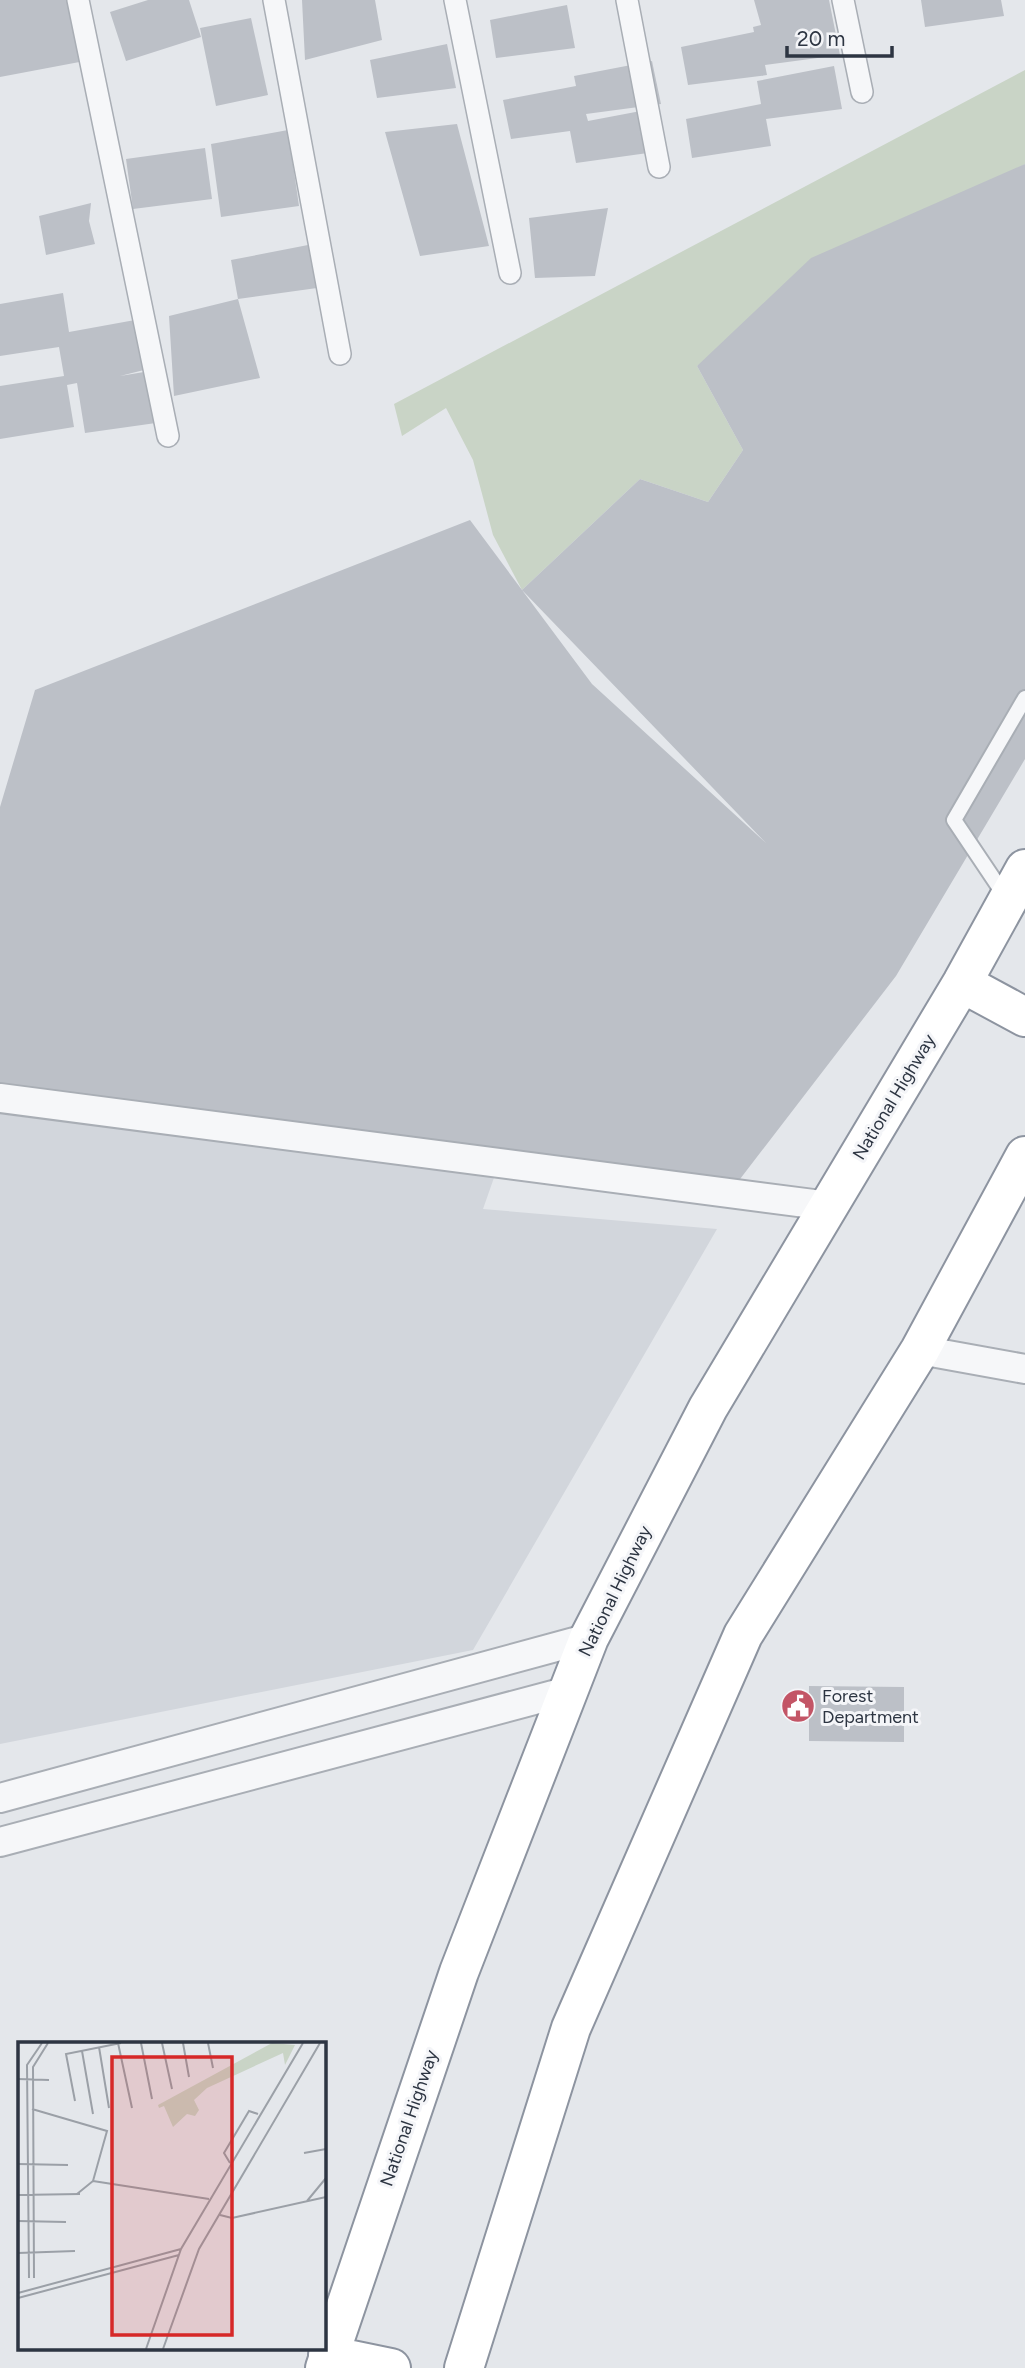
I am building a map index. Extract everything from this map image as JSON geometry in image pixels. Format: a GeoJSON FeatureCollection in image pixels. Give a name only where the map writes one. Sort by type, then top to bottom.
{"type":"FeatureCollection","features":[{"type":"Feature","properties":{"kind":"highway","name":"National Highway"},"geometry":{"type":"LineString","coordinates":[[326,2361],[459,1972],[589,1638],[708,1408],[962,983],[1016,884]]}},
{"type":"Feature","properties":{"kind":"highway"},"geometry":{"type":"LineString","coordinates":[[962,983],[1025,1017]]}},
{"type":"Feature","properties":{"kind":"highway"},"geometry":{"type":"LineString","coordinates":[[464,2368],[571,2028],[743,1635],[920,1350],[1025,1156]]}},
{"type":"Feature","properties":{"kind":"highway"},"geometry":{"type":"LineString","coordinates":[[326,2361],[391,2368]]}},
{"type":"Feature","properties":{"kind":"street"},"geometry":{"type":"LineString","coordinates":[[78,0],[168,436]]}},
{"type":"Feature","properties":{"kind":"street"},"geometry":{"type":"LineString","coordinates":[[274,0],[340,354]]}},
{"type":"Feature","properties":{"kind":"street"},"geometry":{"type":"LineString","coordinates":[[455,0],[510,273]]}},
{"type":"Feature","properties":{"kind":"street"},"geometry":{"type":"LineString","coordinates":[[627,0],[659,167]]}},
{"type":"Feature","properties":{"kind":"street"},"geometry":{"type":"LineString","coordinates":[[843,0],[862,92]]}},
{"type":"Feature","properties":{"kind":"street"},"geometry":{"type":"LineString","coordinates":[[0,1098],[829,1206]]}},
{"type":"Feature","properties":{"kind":"street"},"geometry":{"type":"LineString","coordinates":[[920,1350],[1025,1369]]}},
{"type":"Feature","properties":{"kind":"street"},"geometry":{"type":"LineString","coordinates":[[0,1798],[589,1638]]}},
{"type":"Feature","properties":{"kind":"street"},"geometry":{"type":"LineString","coordinates":[[0,1842],[569,1691]]}},
{"type":"Feature","properties":{"kind":"lane"},"geometry":{"type":"LineString","coordinates":[[1016,884],[954,820],[1025,698]]}},
{"type":"Feature","properties":{"kind":"shaded area"},"geometry":{"type":"Polygon","coordinates":[[[0,1114],[496,1172],[483,1209],[717,1229],[473,1650],[0,1744],[0,1114]]]}},
{"type":"Feature","properties":{"kind":"green space"},"geometry":{"type":"Polygon","coordinates":[[[1025,70],[1025,164],[697,366],[743,450],[708,502],[640,479],[522,590],[493,535],[473,460],[446,408],[402,436],[394,404],[1025,70]]]}},
{"type":"Feature","properties":{"kind":"building"},"geometry":{"type":"Polygon","coordinates":[[[0,0],[73,0],[90,60],[0,77],[0,0]]]}},
{"type":"Feature","properties":{"kind":"building"},"geometry":{"type":"Polygon","coordinates":[[[148,0],[189,0],[201,37],[126,61],[110,12],[148,0]]]}},
{"type":"Feature","properties":{"kind":"building"},"geometry":{"type":"Polygon","coordinates":[[[302,0],[375,0],[382,40],[305,60],[302,0]]]}},
{"type":"Feature","properties":{"kind":"building"},"geometry":{"type":"Polygon","coordinates":[[[754,0],[829,0],[840,55],[765,65],[767,75],[688,85],[681,47],[754,32],[753,27],[761,25],[754,0]]]}},
{"type":"Feature","properties":{"kind":"building"},"geometry":{"type":"Polygon","coordinates":[[[921,0],[1001,0],[1004,16],[925,27],[921,0]]]}},
{"type":"Feature","properties":{"kind":"building"},"geometry":{"type":"Polygon","coordinates":[[[567,5],[575,48],[496,58],[490,20],[567,5]]]}},
{"type":"Feature","properties":{"kind":"building"},"geometry":{"type":"Polygon","coordinates":[[[251,18],[268,95],[216,106],[200,28],[251,18]]]}},
{"type":"Feature","properties":{"kind":"building"},"geometry":{"type":"Polygon","coordinates":[[[447,44],[456,88],[377,98],[370,60],[447,44]]]}},
{"type":"Feature","properties":{"kind":"building"},"geometry":{"type":"Polygon","coordinates":[[[652,61],[661,104],[586,114],[588,121],[646,110],[655,152],[576,163],[570,131],[511,139],[503,100],[576,86],[574,76],[652,61]]]}},
{"type":"Feature","properties":{"kind":"building"},"geometry":{"type":"Polygon","coordinates":[[[834,66],[842,109],[766,119],[771,146],[692,158],[686,119],[761,104],[757,81],[834,66]]]}},
{"type":"Feature","properties":{"kind":"building"},"geometry":{"type":"Polygon","coordinates":[[[457,124],[489,246],[420,256],[385,132],[457,124]]]}},
{"type":"Feature","properties":{"kind":"building"},"geometry":{"type":"Polygon","coordinates":[[[288,130],[299,206],[221,217],[211,144],[288,130]]]}},
{"type":"Feature","properties":{"kind":"building"},"geometry":{"type":"Polygon","coordinates":[[[205,148],[212,199],[133,209],[126,159],[205,148]]]}},
{"type":"Feature","properties":{"kind":"building"},"geometry":{"type":"Polygon","coordinates":[[[1025,164],[1025,759],[896,976],[737,1183],[0,1084],[0,807],[35,690],[470,520],[522,590],[640,479],[708,502],[743,450],[697,366],[811,258],[1025,164]],[[522,590],[592,684],[766,843],[522,590]]]}},
{"type":"Feature","properties":{"kind":"building"},"geometry":{"type":"Polygon","coordinates":[[[91,203],[89,221],[95,244],[46,255],[39,216],[91,203]]]}},
{"type":"Feature","properties":{"kind":"building"},"geometry":{"type":"Polygon","coordinates":[[[608,208],[595,276],[535,278],[529,218],[608,208]]]}},
{"type":"Feature","properties":{"kind":"building"},"geometry":{"type":"Polygon","coordinates":[[[308,245],[317,288],[238,299],[231,260],[308,245]]]}},
{"type":"Feature","properties":{"kind":"building"},"geometry":{"type":"Polygon","coordinates":[[[63,293],[69,332],[135,320],[144,370],[120,376],[156,370],[163,422],[85,433],[77,383],[67,385],[74,427],[0,439],[0,386],[64,376],[59,347],[0,356],[0,304],[63,293]]]}},
{"type":"Feature","properties":{"kind":"building"},"geometry":{"type":"Polygon","coordinates":[[[238,299],[260,378],[174,396],[169,316],[238,299]]]}},
{"type":"Feature","properties":{"kind":"building"},"geometry":{"type":"Polygon","coordinates":[[[809,1686],[904,1687],[904,1742],[809,1741],[809,1717],[787,1717],[785,1694],[809,1694],[809,1686]]]}},
{"type":"Feature","properties":{"kind":"place","name":"Forest Department"},"geometry":{"type":"Point","coordinates":[798,1706]}}]}
